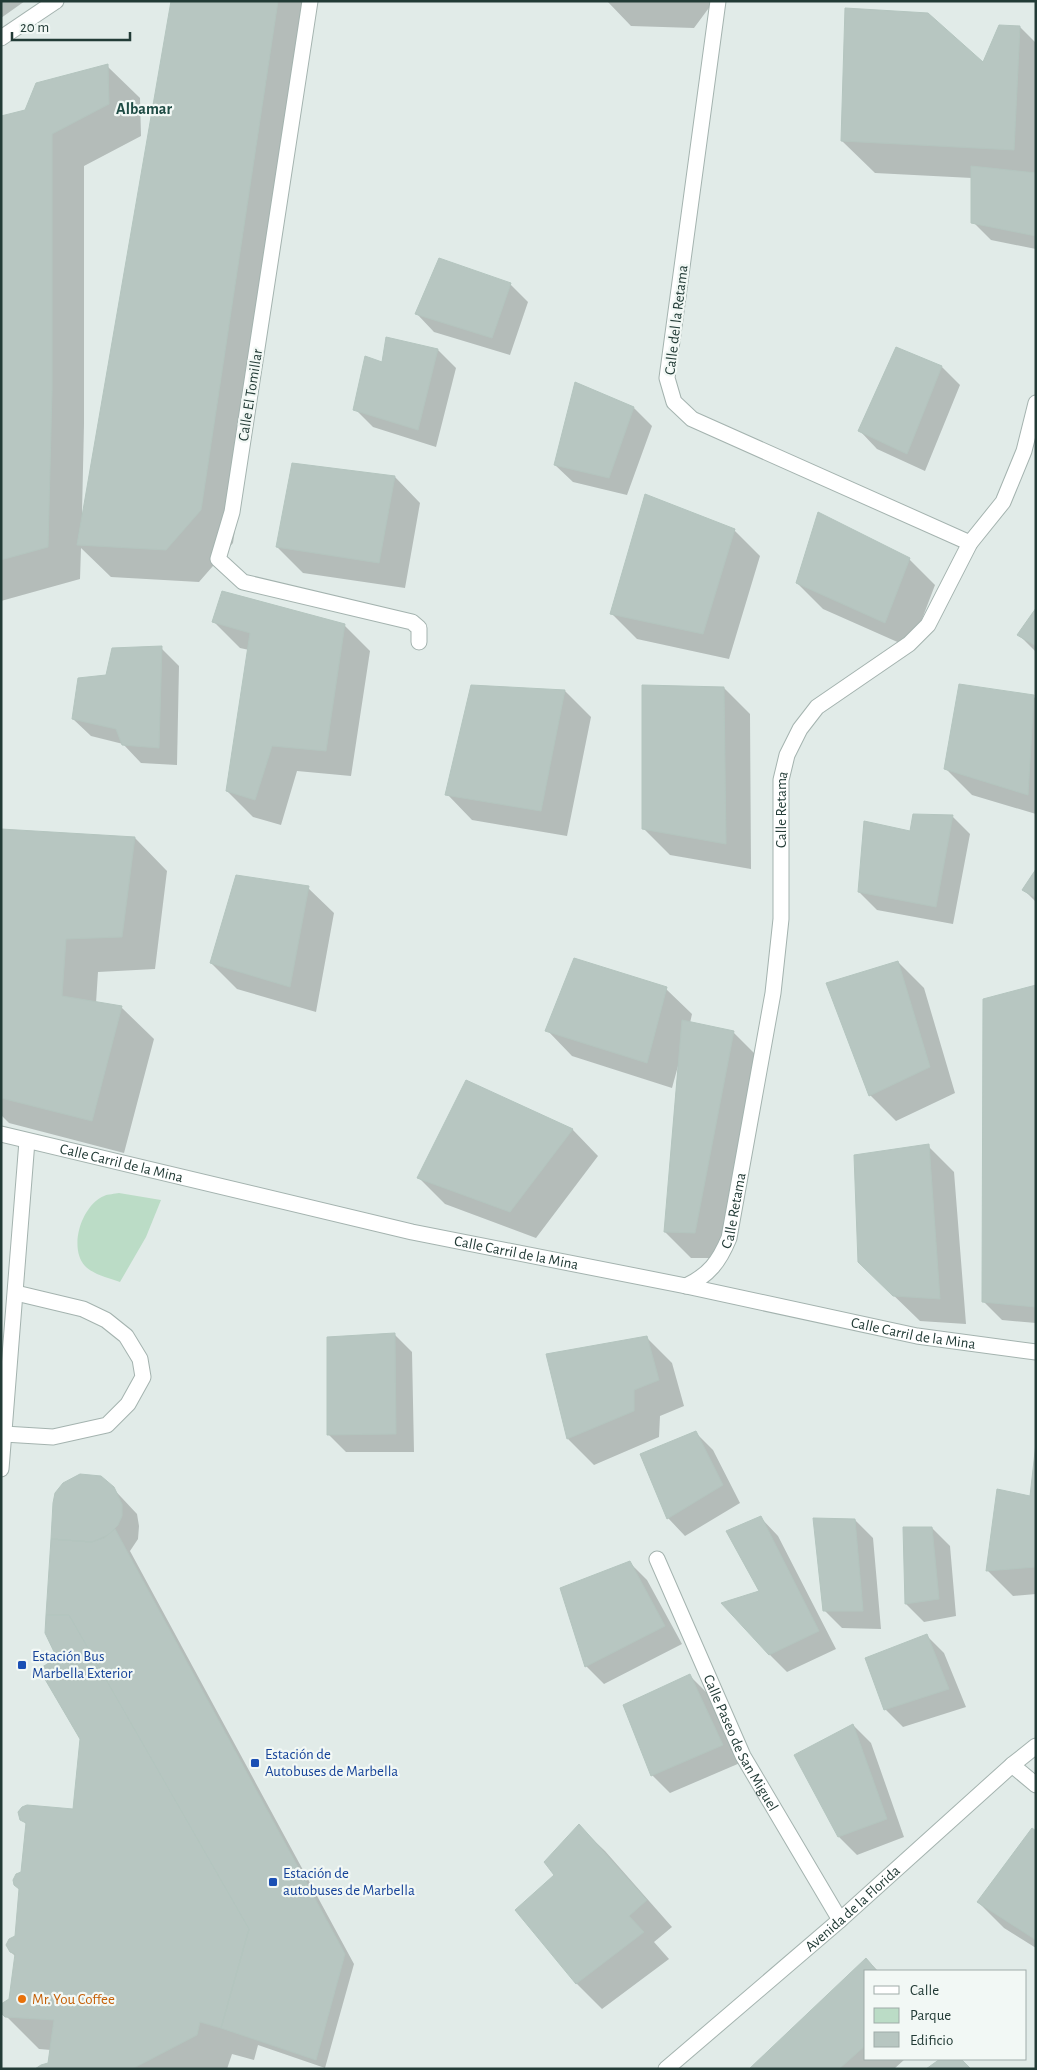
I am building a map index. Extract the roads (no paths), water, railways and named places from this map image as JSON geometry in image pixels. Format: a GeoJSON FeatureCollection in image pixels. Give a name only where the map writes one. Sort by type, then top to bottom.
{"type":"FeatureCollection","features":[{"type":"Feature","properties":{"kind":"street"},"geometry":{"type":"LineString","coordinates":[[1,38],[56,1]]}},
{"type":"Feature","properties":{"kind":"street","name":"Calle El Tomillar"},"geometry":{"type":"LineString","coordinates":[[310,1],[232,512],[218,559],[243,582],[412,622],[419,628],[419,642]]}},
{"type":"Feature","properties":{"kind":"street","name":"Calle del la Retama"},"geometry":{"type":"LineString","coordinates":[[718,1],[667,378],[674,402],[692,419],[970,543]]}},
{"type":"Feature","properties":{"kind":"street","name":"Calle Retama"},"geometry":{"type":"LineString","coordinates":[[686,1286],[700,1279],[721,1258],[729,1238],[773,992],[780,919],[781,780],[786,755],[800,729],[817,707],[908,644],[928,625],[970,543],[1003,502],[1024,451],[1036,403]]}},
{"type":"Feature","properties":{"kind":"street","name":"Calle Carril de la Mina"},"geometry":{"type":"LineString","coordinates":[[1,1134],[412,1232],[686,1286],[917,1336],[1036,1352]]}},
{"type":"Feature","properties":{"kind":"street"},"geometry":{"type":"LineString","coordinates":[[1,1469],[27,1141]]}},
{"type":"Feature","properties":{"kind":"street"},"geometry":{"type":"LineString","coordinates":[[4,1434],[53,1437],[107,1425],[128,1404],[143,1377],[140,1358],[126,1336],[106,1320],[83,1309],[16,1293]]}},
{"type":"Feature","properties":{"kind":"street","name":"Calle Paseo de San Miguel"},"geometry":{"type":"LineString","coordinates":[[657,1559],[743,1756],[840,1920]]}},
{"type":"Feature","properties":{"kind":"street","name":"Avenida de la Florida"},"geometry":{"type":"LineString","coordinates":[[666,2069],[840,1920],[1012,1765],[1036,1746]]}},
{"type":"Feature","properties":{"kind":"street"},"geometry":{"type":"LineString","coordinates":[[1012,1765],[1036,1785]]}},
{"type":"Feature","properties":{"kind":"place","name":"Estación Bus Marbella Exterior"},"geometry":{"type":"Point","coordinates":[22,1665]}},
{"type":"Feature","properties":{"kind":"place","name":"Estación de Autobuses de Marbella"},"geometry":{"type":"Point","coordinates":[255,1763]}},
{"type":"Feature","properties":{"kind":"place","name":"Estación de autobuses de Marbella"},"geometry":{"type":"Point","coordinates":[273,1882]}},
{"type":"Feature","properties":{"kind":"place","name":"Mr. You Coffee"},"geometry":{"type":"Point","coordinates":[22,1999]}},
{"type":"Feature","properties":{"kind":"district","name":"Albamar"},"geometry":{"type":"Point","coordinates":[144,108]}}]}
